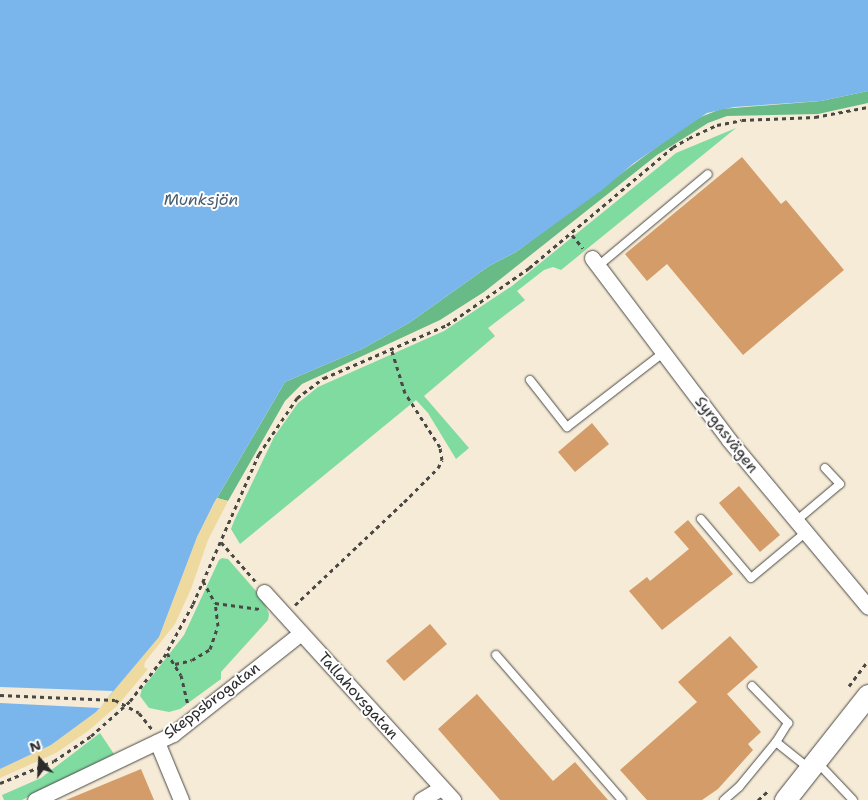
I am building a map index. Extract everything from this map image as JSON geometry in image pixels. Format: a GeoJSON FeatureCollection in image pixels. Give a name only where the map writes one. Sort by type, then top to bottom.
{"type":"FeatureCollection","features":[{"type":"Feature","properties":{"kind":"main road"},"geometry":{"type":"LineString","coordinates":[[784,800],[814,766],[868,694]]}},
{"type":"Feature","properties":{"kind":"street","name":"Syrgasvägen"},"geometry":{"type":"LineString","coordinates":[[595,262],[729,440],[868,607]]}},
{"type":"Feature","properties":{"kind":"street","name":"Tallahovsgatan"},"geometry":{"type":"LineString","coordinates":[[264,592],[453,800]]}},
{"type":"Feature","properties":{"kind":"street","name":"Skeppsbrogatan"},"geometry":{"type":"LineString","coordinates":[[35,800],[157,742],[191,720],[301,633]]}},
{"type":"Feature","properties":{"kind":"street"},"geometry":{"type":"LineString","coordinates":[[157,742],[181,800]]}},
{"type":"Feature","properties":{"kind":"street"},"geometry":{"type":"LineString","coordinates":[[421,800],[441,788]]}},
{"type":"Feature","properties":{"kind":"lane"},"geometry":{"type":"LineString","coordinates":[[595,262],[708,174]]}},
{"type":"Feature","properties":{"kind":"lane"},"geometry":{"type":"LineString","coordinates":[[530,380],[566,427],[663,353]]}},
{"type":"Feature","properties":{"kind":"lane"},"geometry":{"type":"LineString","coordinates":[[701,519],[751,578],[840,484],[825,468]]}},
{"type":"Feature","properties":{"kind":"lane"},"geometry":{"type":"LineString","coordinates":[[496,655],[622,800]]}},
{"type":"Feature","properties":{"kind":"lane"},"geometry":{"type":"LineString","coordinates":[[724,800],[739,787],[776,742],[788,722],[752,686]]}},
{"type":"Feature","properties":{"kind":"lane"},"geometry":{"type":"LineString","coordinates":[[776,742],[814,766],[853,800]]}},
{"type":"Feature","properties":{"kind":"path"},"geometry":{"type":"LineString","coordinates":[[0,783],[54,761],[91,736],[126,704],[166,653],[203,581],[259,454],[297,398],[324,378],[447,325],[529,268],[673,147],[689,138],[730,122],[815,117],[868,107]]}},
{"type":"Feature","properties":{"kind":"path"},"geometry":{"type":"LineString","coordinates":[[215,603],[282,611],[404,502],[438,468],[442,460],[440,447],[405,393],[391,348]]}},
{"type":"Feature","properties":{"kind":"path"},"geometry":{"type":"LineString","coordinates":[[221,542],[264,592]]}},
{"type":"Feature","properties":{"kind":"path"},"geometry":{"type":"LineString","coordinates":[[175,664],[192,660],[210,649],[218,626],[215,603],[203,581]]}},
{"type":"Feature","properties":{"kind":"path"},"geometry":{"type":"LineString","coordinates":[[166,653],[175,664],[191,720]]}},
{"type":"Feature","properties":{"kind":"path"},"geometry":{"type":"LineString","coordinates":[[0,695],[87,698],[126,704],[151,727],[157,742]]}},
{"type":"Feature","properties":{"kind":"green space"},"geometry":{"type":"Polygon","coordinates":[[[868,91],[868,103],[818,114],[727,116],[708,123],[657,155],[484,292],[440,320],[302,384],[285,401],[228,501],[217,498],[285,382],[362,349],[409,323],[489,266],[516,252],[693,120],[721,109],[821,101],[868,91]]]}},
{"type":"Feature","properties":{"kind":"green space"},"geometry":{"type":"Polygon","coordinates":[[[736,128],[561,270],[553,267],[544,270],[517,291],[525,300],[488,328],[495,336],[424,396],[469,448],[456,459],[428,413],[416,400],[240,544],[231,529],[234,521],[274,437],[298,403],[318,387],[444,331],[512,286],[676,153],[736,128]]]}},
{"type":"Feature","properties":{"kind":"green space"},"geometry":{"type":"Polygon","coordinates":[[[222,558],[228,559],[262,598],[269,614],[268,620],[221,672],[221,679],[180,709],[169,712],[149,708],[140,696],[142,689],[184,635],[219,560],[222,558]]]}},
{"type":"Feature","properties":{"kind":"green space"},"geometry":{"type":"Polygon","coordinates":[[[100,733],[114,754],[22,800],[4,800],[2,795],[41,778],[100,733]]]}},
{"type":"Feature","properties":{"kind":"sand"},"geometry":{"type":"Polygon","coordinates":[[[217,498],[228,501],[208,540],[191,589],[175,624],[145,662],[144,667],[148,669],[118,705],[88,731],[56,753],[0,778],[0,769],[51,745],[96,712],[159,637],[197,537],[217,498]]]}},
{"type":"Feature","properties":{"kind":"water","name":"Munksjön"},"geometry":{"type":"Polygon","coordinates":[[[0,0],[868,0],[868,91],[821,101],[734,107],[707,113],[634,163],[602,190],[516,252],[489,266],[409,323],[362,349],[285,382],[214,503],[197,537],[159,637],[96,712],[51,745],[0,769],[0,0]]]}},
{"type":"Feature","properties":{"kind":"pier"},"geometry":{"type":"Polygon","coordinates":[[[0,687],[113,691],[100,708],[0,703],[0,687]]]}},
{"type":"Feature","properties":{"kind":"building"},"geometry":{"type":"Polygon","coordinates":[[[742,157],[781,204],[786,200],[844,270],[743,355],[667,264],[647,281],[625,254],[742,157]]]}},
{"type":"Feature","properties":{"kind":"building"},"geometry":{"type":"Polygon","coordinates":[[[592,423],[609,444],[575,472],[558,452],[592,423]]]}},
{"type":"Feature","properties":{"kind":"building"},"geometry":{"type":"Polygon","coordinates":[[[739,486],[780,535],[760,552],[719,503],[739,486]]]}},
{"type":"Feature","properties":{"kind":"building"},"geometry":{"type":"Polygon","coordinates":[[[688,520],[733,574],[662,630],[629,591],[647,577],[650,581],[689,549],[674,532],[688,520]]]}},
{"type":"Feature","properties":{"kind":"building"},"geometry":{"type":"Polygon","coordinates":[[[430,624],[447,644],[404,681],[386,661],[430,624]]]}},
{"type":"Feature","properties":{"kind":"building"},"geometry":{"type":"Polygon","coordinates":[[[730,636],[758,667],[727,694],[761,732],[748,744],[753,750],[718,789],[702,800],[647,800],[620,770],[697,702],[678,682],[730,636]]]}},
{"type":"Feature","properties":{"kind":"building"},"geometry":{"type":"Polygon","coordinates":[[[477,694],[553,781],[575,762],[608,800],[500,800],[438,729],[477,694]]]}},
{"type":"Feature","properties":{"kind":"building"},"geometry":{"type":"Polygon","coordinates":[[[141,769],[154,800],[66,800],[141,769]]]}}]}
